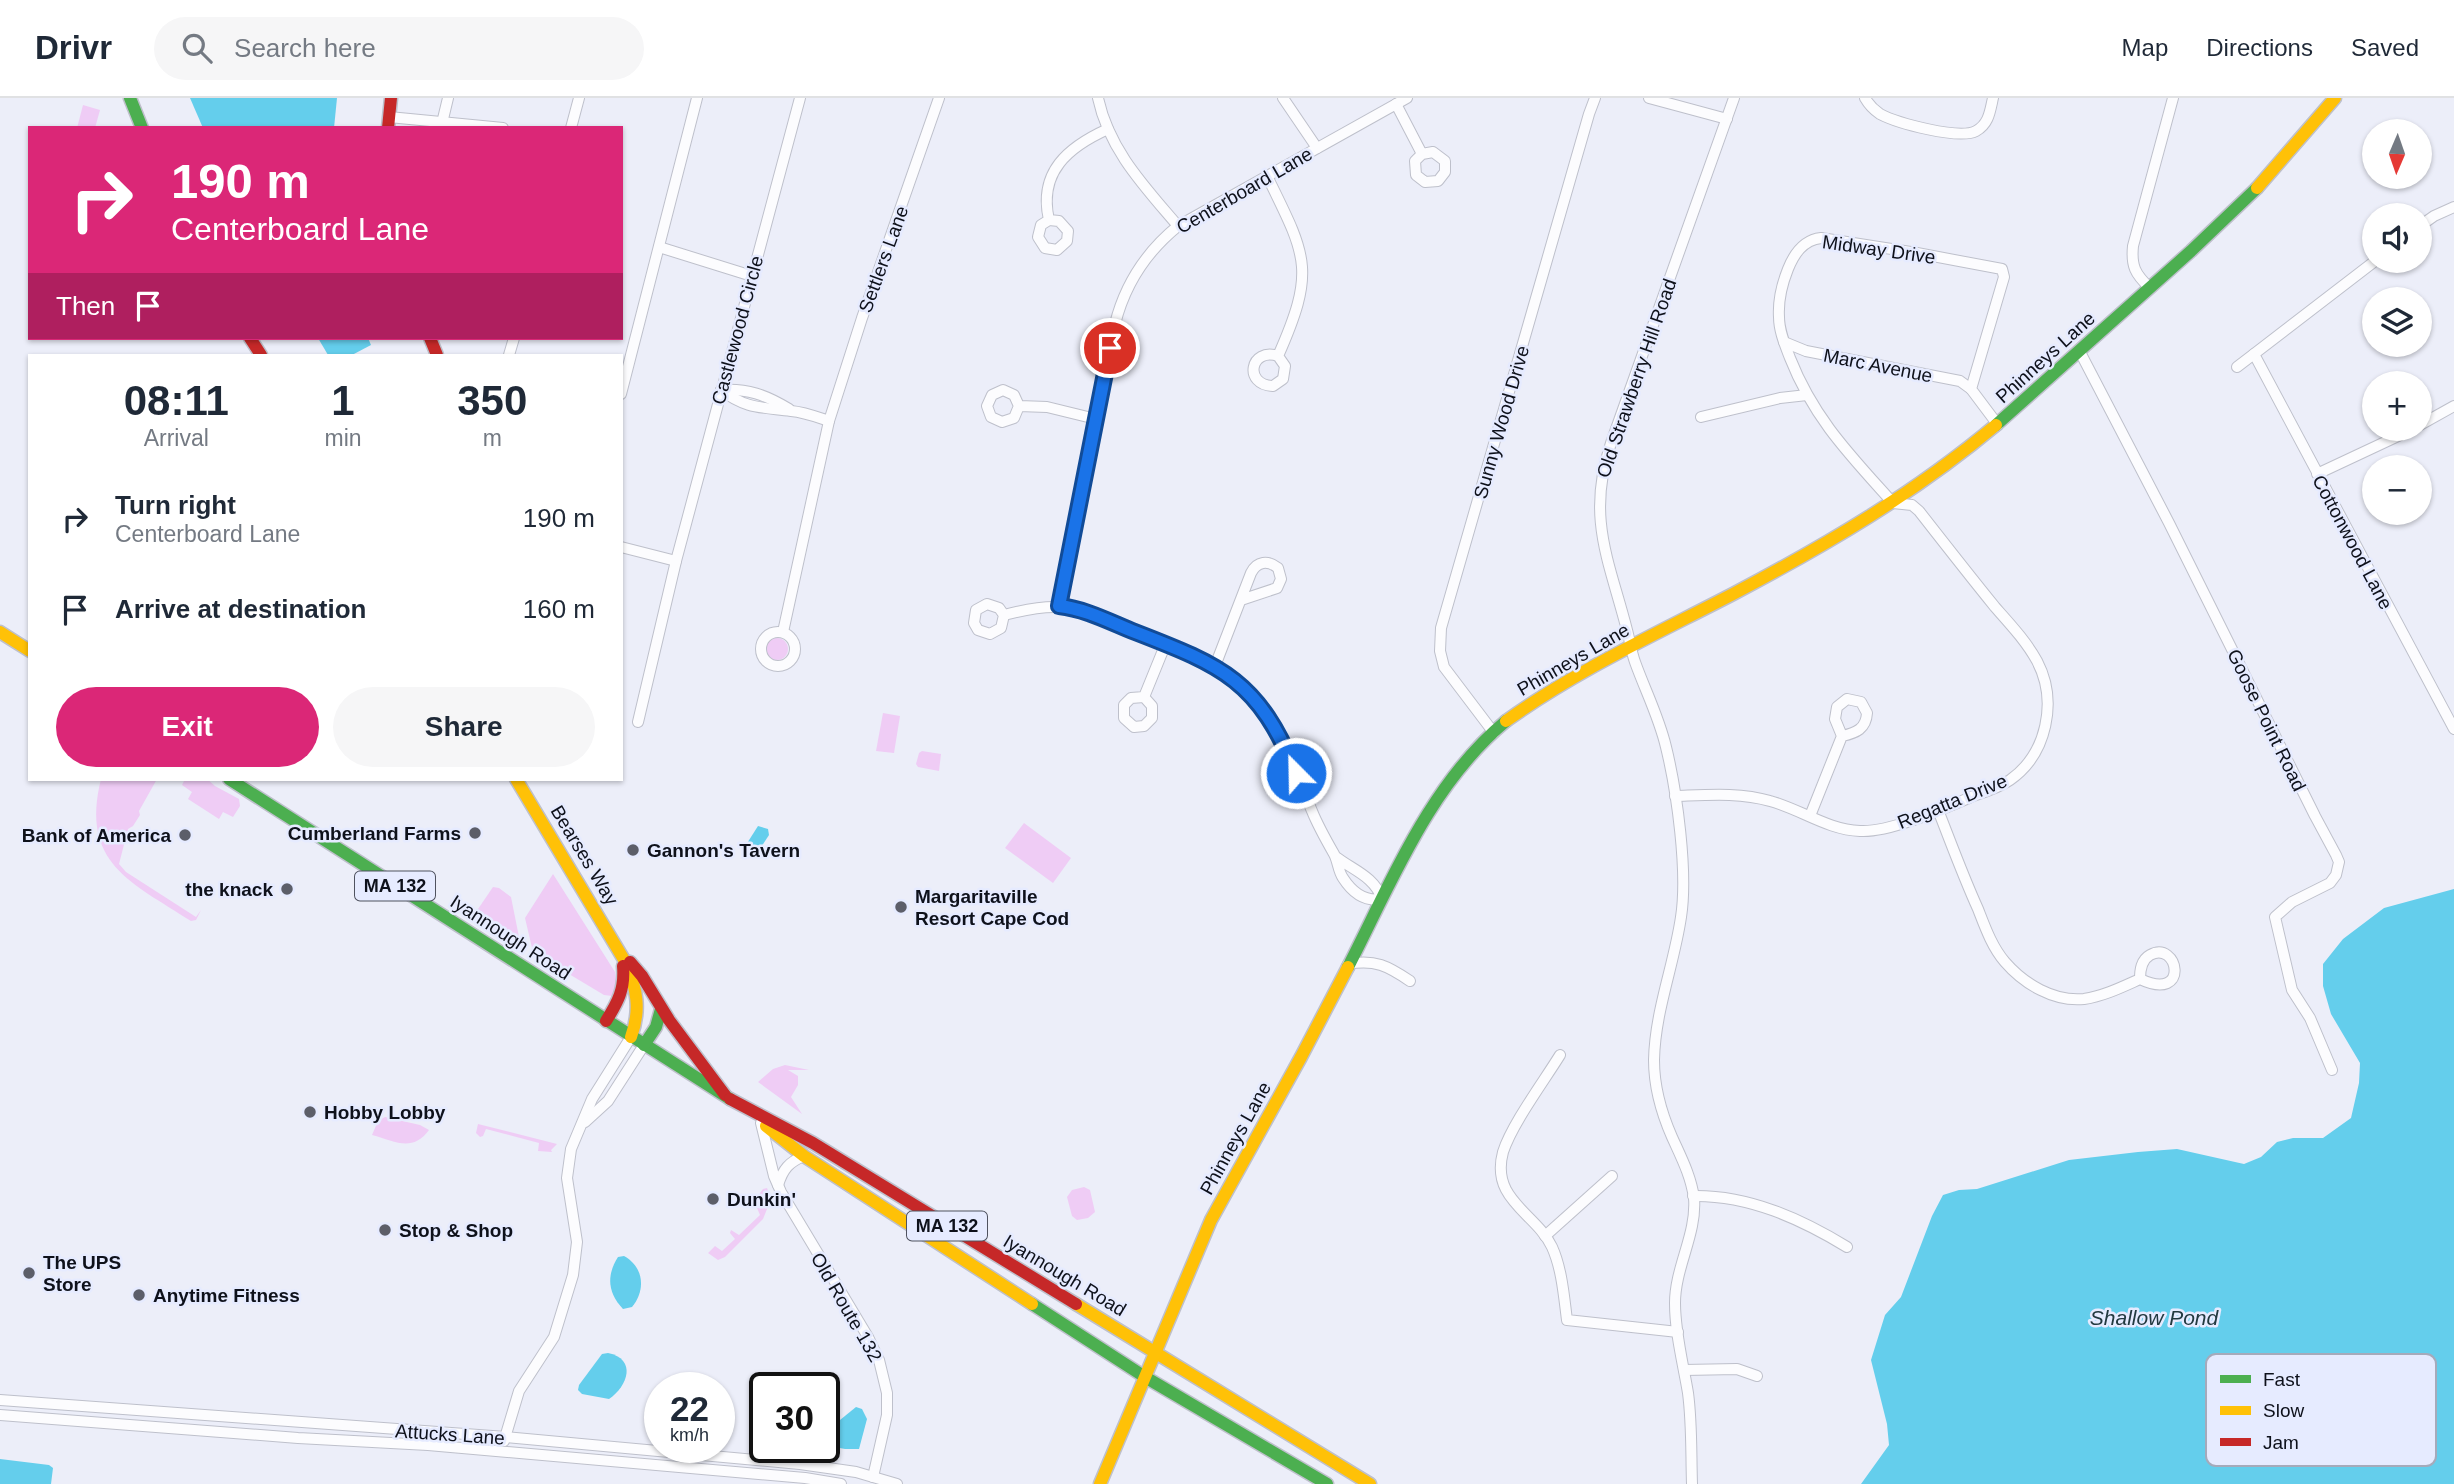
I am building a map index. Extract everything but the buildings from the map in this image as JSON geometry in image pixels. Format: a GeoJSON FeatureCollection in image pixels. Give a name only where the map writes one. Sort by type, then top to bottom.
{"type":"FeatureCollection","features":[{"type":"Feature","properties":{"kind":"main road"},"geometry":{"type":"LineString","coordinates":[[130,98],[141,126]]}},
{"type":"Feature","properties":{"kind":"main road"},"geometry":{"type":"LineString","coordinates":[[388,122],[391,98]]}},
{"type":"Feature","properties":{"kind":"main road","name":"Phinneys Lane"},"geometry":{"type":"LineString","coordinates":[[1100,1484],[1211,1220],[1301,1057],[1416,833],[1442,791],[1461,767],[1504,723],[1544,694],[1805,554],[1893,503],[1937,472],[1998,425],[2218,228],[2258,188],[2335,98]]}},
{"type":"Feature","properties":{"kind":"main road"},"geometry":{"type":"LineString","coordinates":[[0,632],[28,650]]}},
{"type":"Feature","properties":{"kind":"main road","name":"Iyannough Road"},"geometry":{"type":"LineString","coordinates":[[232,781],[733,1101],[813,1143],[1370,1484]]}},
{"type":"Feature","properties":{"kind":"main road","name":"Bearses Way"},"geometry":{"type":"LineString","coordinates":[[517,781],[621,952],[638,993],[638,1020],[631,1037]]}},
{"type":"Feature","properties":{"kind":"main road"},"geometry":{"type":"LineString","coordinates":[[606,1021],[625,988],[621,952]]}},
{"type":"Feature","properties":{"kind":"main road","name":"Bearses Way"},"geometry":{"type":"LineString","coordinates":[[621,952],[642,976],[661,1009],[658,1022],[645,1045]]}},
{"type":"Feature","properties":{"kind":"main road"},"geometry":{"type":"LineString","coordinates":[[661,1009],[733,1101]]}},
{"type":"Feature","properties":{"kind":"main road","name":"Iyannough Road"},"geometry":{"type":"LineString","coordinates":[[733,1101],[804,1156],[1145,1377],[1327,1484]]}},
{"type":"Feature","properties":{"kind":"street"},"geometry":{"type":"LineString","coordinates":[[442,122],[448,98]]}},
{"type":"Feature","properties":{"kind":"street"},"geometry":{"type":"LineString","coordinates":[[572,126],[579,98]]}},
{"type":"Feature","properties":{"kind":"street"},"geometry":{"type":"LineString","coordinates":[[623,386],[697,98]]}},
{"type":"Feature","properties":{"kind":"street","name":"Castlewood Circle"},"geometry":{"type":"LineString","coordinates":[[638,722],[676,561],[800,98]]}},
{"type":"Feature","properties":{"kind":"street","name":"Settlers Lane"},"geometry":{"type":"LineString","coordinates":[[783,632],[830,421],[862,318],[939,98]]}},
{"type":"Feature","properties":{"kind":"street"},"geometry":{"type":"LineString","coordinates":[[1098,98],[1108,129],[1129,167],[1178,226]]}},
{"type":"Feature","properties":{"kind":"street"},"geometry":{"type":"LineString","coordinates":[[1283,98],[1317,148]]}},
{"type":"Feature","properties":{"kind":"street","name":"Centerboard Lane"},"geometry":{"type":"LineString","coordinates":[[1059,606],[1119,306],[1143,262],[1178,226],[1407,98]]}},
{"type":"Feature","properties":{"kind":"street","name":"Sunny Wood Drive"},"geometry":{"type":"LineString","coordinates":[[1494,733],[1444,667],[1440,651],[1441,628],[1595,98]]}},
{"type":"Feature","properties":{"kind":"street"},"geometry":{"type":"LineString","coordinates":[[1649,98],[1727,119]]}},
{"type":"Feature","properties":{"kind":"street","name":"Old Strawberry Hill Road"},"geometry":{"type":"LineString","coordinates":[[1692,1484],[1691,1418],[1678,1332],[1675,1290],[1691,1230],[1693,1196],[1689,1175],[1661,1110],[1655,1071],[1658,1018],[1679,931],[1683,902],[1675,796],[1663,733],[1630,648],[1602,539],[1600,481],[1604,461],[1654,318],[1734,98]]}},
{"type":"Feature","properties":{"kind":"street"},"geometry":{"type":"LineString","coordinates":[[1865,98],[1872,108],[1889,117],[1943,132],[1962,134],[1977,131],[1984,124],[1993,98]]}},
{"type":"Feature","properties":{"kind":"street"},"geometry":{"type":"LineString","coordinates":[[2150,288],[2138,278],[2132,267],[2133,246],[2173,98]]}},
{"type":"Feature","properties":{"kind":"street"},"geometry":{"type":"LineString","coordinates":[[1396,104],[1422,153]]}},
{"type":"Feature","properties":{"kind":"street"},"geometry":{"type":"LineString","coordinates":[[388,122],[442,122],[483,126]]}},
{"type":"Feature","properties":{"kind":"street"},"geometry":{"type":"LineString","coordinates":[[1049,220],[1047,193],[1058,165],[1079,143],[1108,129]]}},
{"type":"Feature","properties":{"kind":"street"},"geometry":{"type":"LineString","coordinates":[[1267,177],[1297,240],[1303,265],[1299,304],[1278,356]]}},
{"type":"Feature","properties":{"kind":"street"},"geometry":{"type":"LineString","coordinates":[[2432,217],[2454,207]]}},
{"type":"Feature","properties":{"kind":"street","name":"Midway Drive"},"geometry":{"type":"LineString","coordinates":[[1893,503],[1825,425],[1807,395],[1784,342],[1779,318],[1783,281],[1799,249],[1814,239],[1855,243],[2002,269],[2004,277],[1971,389]]}},
{"type":"Feature","properties":{"kind":"street"},"geometry":{"type":"LineString","coordinates":[[659,247],[752,276]]}},
{"type":"Feature","properties":{"kind":"street"},"geometry":{"type":"LineString","coordinates":[[2237,367],[2362,271]]}},
{"type":"Feature","properties":{"kind":"street","name":"Marc Avenue"},"geometry":{"type":"LineString","coordinates":[[1784,342],[1806,351],[1954,380],[1971,389]]}},
{"type":"Feature","properties":{"kind":"street","name":"Goose Point Road"},"geometry":{"type":"LineString","coordinates":[[2080,352],[2136,457],[2336,855],[2339,869],[2330,883],[2292,902],[2275,917],[2292,990],[2310,1017],[2332,1070]]}},
{"type":"Feature","properties":{"kind":"street","name":"Cottonwood Lane"},"geometry":{"type":"LineString","coordinates":[[2254,354],[2454,729]]}},
{"type":"Feature","properties":{"kind":"street"},"geometry":{"type":"LineString","coordinates":[[721,390],[741,389],[767,396],[792,411],[830,421]]}},
{"type":"Feature","properties":{"kind":"street"},"geometry":{"type":"LineString","coordinates":[[1971,389],[1998,425]]}},
{"type":"Feature","properties":{"kind":"street"},"geometry":{"type":"LineString","coordinates":[[1701,416],[1780,398],[1807,395]]}},
{"type":"Feature","properties":{"kind":"street"},"geometry":{"type":"LineString","coordinates":[[1019,406],[1047,407],[1096,419]]}},
{"type":"Feature","properties":{"kind":"street"},"geometry":{"type":"LineString","coordinates":[[2432,418],[2454,406]]}},
{"type":"Feature","properties":{"kind":"street"},"geometry":{"type":"LineString","coordinates":[[2318,474],[2388,441]]}},
{"type":"Feature","properties":{"kind":"street","name":"Regatta Drive"},"geometry":{"type":"LineString","coordinates":[[1675,796],[1758,797],[1842,829],[1867,831],[1938,810],[2002,785],[2021,771],[2040,743],[2046,725],[2048,694],[2037,661],[1919,512],[1912,505],[1893,503]]}},
{"type":"Feature","properties":{"kind":"street"},"geometry":{"type":"LineString","coordinates":[[623,548],[676,561]]}},
{"type":"Feature","properties":{"kind":"street"},"geometry":{"type":"LineString","coordinates":[[1215,666],[1241,600],[1256,565],[1268,562],[1278,568],[1281,579],[1277,588],[1241,600]]}},
{"type":"Feature","properties":{"kind":"street"},"geometry":{"type":"LineString","coordinates":[[1003,615],[1045,606],[1077,608],[1166,643],[1215,666],[1247,691],[1273,724],[1336,857],[1341,876],[1357,894],[1373,900],[1382,899],[1373,881],[1336,857]]}},
{"type":"Feature","properties":{"kind":"street"},"geometry":{"type":"LineString","coordinates":[[1144,697],[1166,643]]}},
{"type":"Feature","properties":{"kind":"street"},"geometry":{"type":"LineString","coordinates":[[1810,816],[1842,736]]}},
{"type":"Feature","properties":{"kind":"street"},"geometry":{"type":"LineString","coordinates":[[1938,810],[1996,950],[2023,979],[2047,993],[2073,999],[2102,996],[2140,979]]}},
{"type":"Feature","properties":{"kind":"street"},"geometry":{"type":"LineString","coordinates":[[1348,964],[1369,960],[1410,981]]}},
{"type":"Feature","properties":{"kind":"street","name":"Bearses Way"},"geometry":{"type":"LineString","coordinates":[[502,1451],[519,1391],[554,1337],[573,1275],[576,1232],[567,1171],[571,1149],[592,1100],[631,1037]]}},
{"type":"Feature","properties":{"kind":"street","name":"Bearses Way"},"geometry":{"type":"LineString","coordinates":[[582,1125],[608,1101],[645,1045]]}},
{"type":"Feature","properties":{"kind":"street"},"geometry":{"type":"LineString","coordinates":[[1560,1055],[1509,1137],[1502,1177],[1510,1196],[1545,1236],[1556,1256],[1567,1320],[1678,1332]]}},
{"type":"Feature","properties":{"kind":"street","name":"Old Route 132"},"geometry":{"type":"LineString","coordinates":[[761,1123],[778,1186],[879,1360],[887,1393],[887,1415],[873,1477]]}},
{"type":"Feature","properties":{"kind":"street"},"geometry":{"type":"LineString","coordinates":[[778,1186],[786,1167],[804,1156]]}},
{"type":"Feature","properties":{"kind":"street"},"geometry":{"type":"LineString","coordinates":[[1545,1236],[1612,1176]]}},
{"type":"Feature","properties":{"kind":"street"},"geometry":{"type":"LineString","coordinates":[[1693,1196],[1719,1195],[1769,1209],[1814,1227],[1847,1247]]}},
{"type":"Feature","properties":{"kind":"street"},"geometry":{"type":"LineString","coordinates":[[1684,1370],[1737,1369],[1757,1376]]}},
{"type":"Feature","properties":{"kind":"street","name":"Attucks Lane"},"geometry":{"type":"LineString","coordinates":[[0,1400],[506,1437],[820,1466],[897,1484]]}},
{"type":"Feature","properties":{"kind":"street","name":"Attucks Lane"},"geometry":{"type":"LineString","coordinates":[[0,1415],[502,1451],[805,1478],[841,1484]]}},
{"type":"Feature","properties":{"kind":"shaded area"},"geometry":{"type":"Polygon","coordinates":[[[83,105],[100,110],[96,126],[78,126],[83,105]]]}},
{"type":"Feature","properties":{"kind":"shaded area"},"geometry":{"type":"Polygon","coordinates":[[[773,638],[781,638],[788,645],[788,653],[781,660],[773,660],[766,653],[766,645],[773,638]]]}},
{"type":"Feature","properties":{"kind":"shaded area"},"geometry":{"type":"Polygon","coordinates":[[[883,713],[900,716],[894,753],[876,751],[883,713]]]}},
{"type":"Feature","properties":{"kind":"shaded area"},"geometry":{"type":"Polygon","coordinates":[[[922,751],[941,754],[939,771],[918,767],[916,764],[922,751]]]}},
{"type":"Feature","properties":{"kind":"shaded area"},"geometry":{"type":"Polygon","coordinates":[[[101,781],[156,781],[139,811],[140,815],[128,829],[119,864],[126,872],[196,917],[201,910],[196,920],[191,921],[149,894],[116,867],[104,851],[98,831],[96,808],[101,781]]]}},
{"type":"Feature","properties":{"kind":"shaded area"},"geometry":{"type":"Polygon","coordinates":[[[184,781],[209,781],[239,799],[240,806],[233,817],[223,812],[219,819],[188,799],[192,792],[182,785],[184,781]]]}},
{"type":"Feature","properties":{"kind":"shaded area"},"geometry":{"type":"Polygon","coordinates":[[[1024,823],[1071,858],[1053,883],[1005,848],[1024,823]]]}},
{"type":"Feature","properties":{"kind":"shaded area"},"geometry":{"type":"Polygon","coordinates":[[[553,874],[615,972],[617,989],[612,996],[604,995],[533,952],[525,918],[553,874]]]}},
{"type":"Feature","properties":{"kind":"shaded area"},"geometry":{"type":"Polygon","coordinates":[[[493,887],[511,897],[521,947],[479,922],[478,909],[493,887]]]}},
{"type":"Feature","properties":{"kind":"shaded area"},"geometry":{"type":"Polygon","coordinates":[[[785,1065],[809,1070],[788,1070],[798,1076],[798,1085],[791,1097],[802,1114],[758,1082],[773,1069],[785,1065]]]}},
{"type":"Feature","properties":{"kind":"shaded area"},"geometry":{"type":"Polygon","coordinates":[[[385,1117],[420,1125],[429,1130],[423,1137],[410,1143],[372,1135],[378,1121],[385,1117]]]}},
{"type":"Feature","properties":{"kind":"shaded area"},"geometry":{"type":"Polygon","coordinates":[[[478,1124],[557,1144],[552,1152],[538,1151],[539,1143],[486,1129],[480,1137],[476,1133],[478,1124]]]}},
{"type":"Feature","properties":{"kind":"shaded area"},"geometry":{"type":"Polygon","coordinates":[[[1084,1187],[1090,1190],[1095,1212],[1088,1218],[1077,1220],[1072,1216],[1067,1197],[1072,1190],[1084,1187]]]}},
{"type":"Feature","properties":{"kind":"shaded area"},"geometry":{"type":"Polygon","coordinates":[[[767,1188],[771,1199],[763,1219],[725,1257],[718,1260],[708,1253],[715,1246],[722,1251],[735,1239],[730,1233],[731,1230],[739,1235],[760,1215],[754,1201],[763,1189],[767,1188]]]}},
{"type":"Feature","properties":{"kind":"water"},"geometry":{"type":"Polygon","coordinates":[[[190,98],[337,98],[334,126],[202,126],[190,98]]]}},
{"type":"Feature","properties":{"kind":"water"},"geometry":{"type":"Polygon","coordinates":[[[319,340],[369,340],[371,345],[354,354],[327,354],[319,340]]]}},
{"type":"Feature","properties":{"kind":"water"},"geometry":{"type":"Polygon","coordinates":[[[758,826],[768,829],[769,835],[756,855],[749,856],[744,848],[758,826]]]}},
{"type":"Feature","properties":{"kind":"water","name":"Shallow Pond"},"geometry":{"type":"Polygon","coordinates":[[[2454,889],[2454,1484],[1861,1484],[1889,1445],[1887,1424],[1871,1360],[1885,1315],[1901,1297],[1932,1216],[1943,1195],[1959,1190],[1977,1189],[2069,1160],[2177,1149],[2244,1164],[2261,1157],[2277,1142],[2293,1138],[2323,1138],[2351,1118],[2359,1083],[2360,1063],[2331,1014],[2323,986],[2323,964],[2343,939],[2384,908],[2454,889]]]}},
{"type":"Feature","properties":{"kind":"water"},"geometry":{"type":"Polygon","coordinates":[[[624,1256],[636,1266],[641,1286],[632,1307],[623,1309],[614,1297],[610,1278],[618,1257],[624,1256]]]}},
{"type":"Feature","properties":{"kind":"water"},"geometry":{"type":"Polygon","coordinates":[[[602,1354],[617,1356],[626,1367],[625,1380],[621,1387],[609,1399],[582,1394],[578,1390],[579,1385],[602,1354]]]}},
{"type":"Feature","properties":{"kind":"water"},"geometry":{"type":"Polygon","coordinates":[[[856,1407],[862,1409],[867,1419],[859,1449],[840,1448],[840,1420],[856,1407]]]}},
{"type":"Feature","properties":{"kind":"water"},"geometry":{"type":"Polygon","coordinates":[[[0,1459],[49,1465],[53,1468],[51,1484],[0,1484],[0,1459]]]}},
{"type":"Feature","properties":{"kind":"traffic: fast"},"geometry":{"type":"LineString","coordinates":[[130,98],[141,126]]}},
{"type":"Feature","properties":{"kind":"traffic: fast"},"geometry":{"type":"LineString","coordinates":[[1996,425],[2191,251],[2257,188]]}},
{"type":"Feature","properties":{"kind":"traffic: fast"},"geometry":{"type":"LineString","coordinates":[[1348,967],[1397,868],[1434,804],[1479,746],[1506,721]]}},
{"type":"Feature","properties":{"kind":"traffic: fast"},"geometry":{"type":"LineString","coordinates":[[232,781],[730,1099]]}},
{"type":"Feature","properties":{"kind":"traffic: fast"},"geometry":{"type":"LineString","coordinates":[[644,1045],[656,1027],[661,1009]]}},
{"type":"Feature","properties":{"kind":"traffic: fast"},"geometry":{"type":"LineString","coordinates":[[1032,1304],[1145,1377],[1327,1484]]}},
{"type":"Feature","properties":{"kind":"traffic: slow"},"geometry":{"type":"LineString","coordinates":[[2257,188],[2335,98]]}},
{"type":"Feature","properties":{"kind":"traffic: slow"},"geometry":{"type":"LineString","coordinates":[[1506,721],[1589,669],[1836,537],[1934,473],[1996,425]]}},
{"type":"Feature","properties":{"kind":"traffic: slow"},"geometry":{"type":"LineString","coordinates":[[0,632],[28,650]]}},
{"type":"Feature","properties":{"kind":"traffic: slow"},"geometry":{"type":"LineString","coordinates":[[517,781],[626,963],[633,982],[637,1009],[631,1037]]}},
{"type":"Feature","properties":{"kind":"traffic: slow"},"geometry":{"type":"LineString","coordinates":[[1100,1484],[1211,1220],[1348,967]]}},
{"type":"Feature","properties":{"kind":"traffic: slow"},"geometry":{"type":"LineString","coordinates":[[766,1126],[804,1156],[1032,1304]]}},
{"type":"Feature","properties":{"kind":"traffic: slow"},"geometry":{"type":"LineString","coordinates":[[1076,1304],[1370,1484]]}},
{"type":"Feature","properties":{"kind":"traffic: jam"},"geometry":{"type":"LineString","coordinates":[[388,126],[391,98]]}},
{"type":"Feature","properties":{"kind":"traffic: jam"},"geometry":{"type":"LineString","coordinates":[[251,340],[260,354]]}},
{"type":"Feature","properties":{"kind":"traffic: jam"},"geometry":{"type":"LineString","coordinates":[[431,340],[437,354]]}},
{"type":"Feature","properties":{"kind":"traffic: jam"},"geometry":{"type":"LineString","coordinates":[[630,962],[725,1095]]}},
{"type":"Feature","properties":{"kind":"traffic: jam"},"geometry":{"type":"LineString","coordinates":[[606,1021],[620,995],[623,966]]}},
{"type":"Feature","properties":{"kind":"traffic: jam"},"geometry":{"type":"LineString","coordinates":[[730,1099],[813,1143],[1076,1304]]}},
{"type":"Feature","properties":{"kind":"place","name":"Cumberland Farms"},"geometry":{"type":"Point","coordinates":[475,833]}},
{"type":"Feature","properties":{"kind":"place","name":"Bank of America"},"geometry":{"type":"Point","coordinates":[185,835]}},
{"type":"Feature","properties":{"kind":"place","name":"Gannon's Tavern"},"geometry":{"type":"Point","coordinates":[633,850]}},
{"type":"Feature","properties":{"kind":"place","name":"the knack"},"geometry":{"type":"Point","coordinates":[287,889]}},
{"type":"Feature","properties":{"kind":"place","name":"Margaritaville Resort Cape Cod"},"geometry":{"type":"Point","coordinates":[901,907]}},
{"type":"Feature","properties":{"kind":"place","name":"Hobby Lobby"},"geometry":{"type":"Point","coordinates":[310,1112]}},
{"type":"Feature","properties":{"kind":"place","name":"Dunkin'"},"geometry":{"type":"Point","coordinates":[713,1199]}},
{"type":"Feature","properties":{"kind":"place","name":"Stop & Shop"},"geometry":{"type":"Point","coordinates":[385,1230]}},
{"type":"Feature","properties":{"kind":"place","name":"The UPS Store"},"geometry":{"type":"Point","coordinates":[29,1273]}},
{"type":"Feature","properties":{"kind":"place","name":"Anytime Fitness"},"geometry":{"type":"Point","coordinates":[139,1295]}},
{"type":"Feature","properties":{"kind":"route"},"geometry":{"type":"LineString","coordinates":[[1110,348],[1059,606],[1086,611],[1193,655],[1223,671],[1261,706],[1285,746],[1296,773]]}}]}
